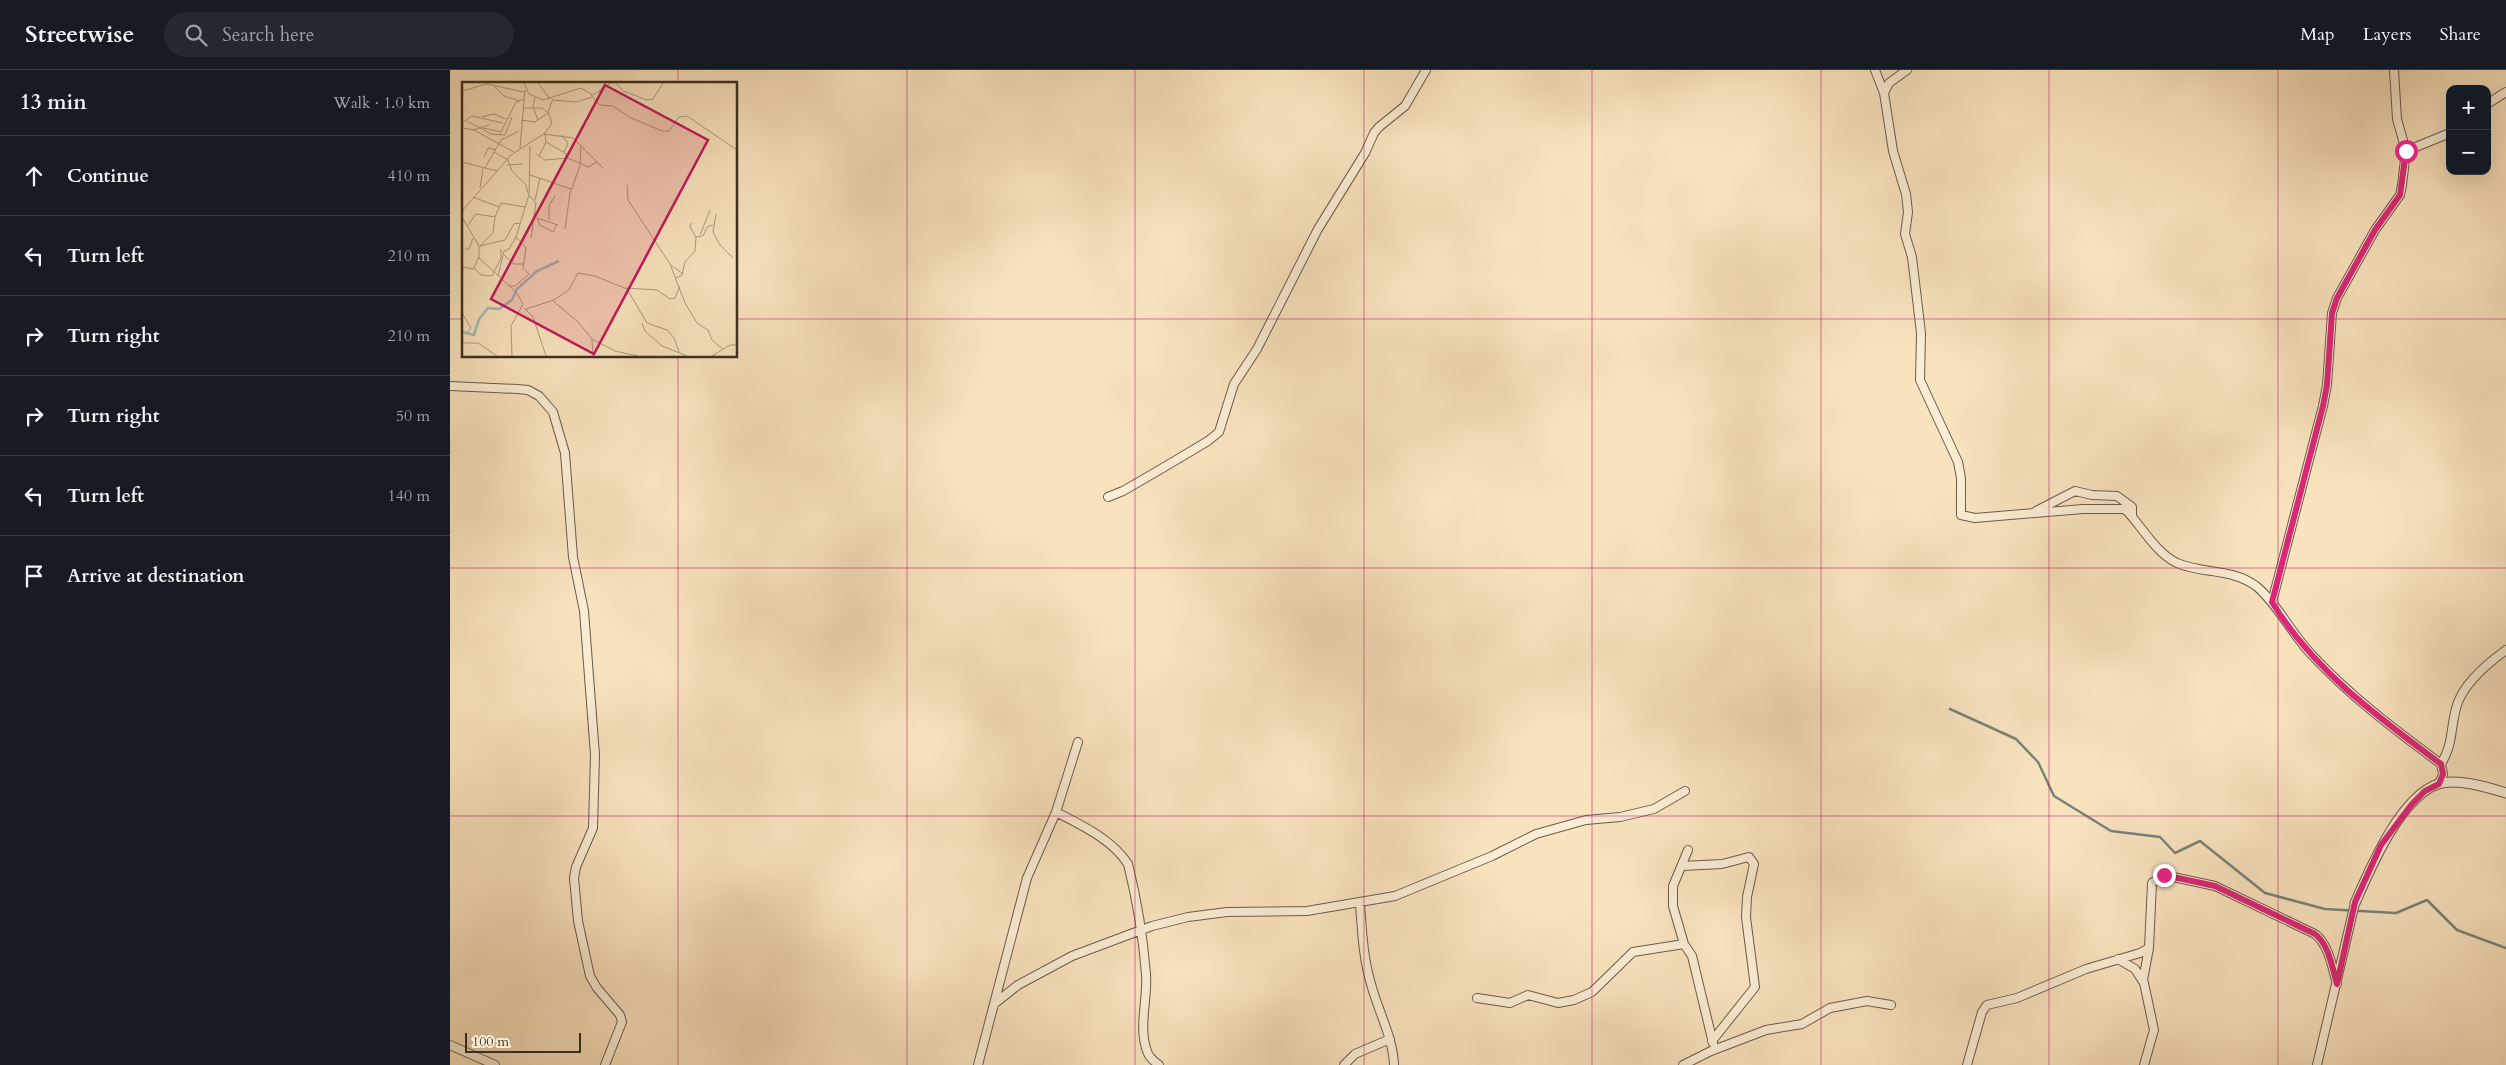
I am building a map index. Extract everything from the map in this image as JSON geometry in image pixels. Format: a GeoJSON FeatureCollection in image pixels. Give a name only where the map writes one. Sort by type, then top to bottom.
{"type":"FeatureCollection","features":[{"type":"Feature","properties":{"kind":"street"},"geometry":{"type":"LineString","coordinates":[[1108,497],[1123,491],[1161,469],[1208,441],[1219,432],[1234,384],[1257,349],[1318,229],[1365,154],[1374,133],[1405,106],[1426,70]]}},
{"type":"Feature","properties":{"kind":"street"},"geometry":{"type":"LineString","coordinates":[[1875,70],[1884,93],[1893,151],[1906,194],[1908,212],[1905,234],[1912,257],[1921,333],[1920,380],[1958,462],[1961,478],[1960,513],[1963,517],[1975,518],[2123,509],[2132,516],[2148,536],[2173,561],[2239,577],[2256,586],[2272,602],[2293,634],[2346,689],[2366,708],[2441,764]]}},
{"type":"Feature","properties":{"kind":"street"},"geometry":{"type":"LineString","coordinates":[[1884,93],[1889,82],[1906,70]]}},
{"type":"Feature","properties":{"kind":"street"},"geometry":{"type":"LineString","coordinates":[[2272,602],[2323,406],[2327,385],[2332,313],[2337,298],[2375,230],[2400,195],[2406,151],[2397,119],[2394,70]]}},
{"type":"Feature","properties":{"kind":"street"},"geometry":{"type":"LineString","coordinates":[[2491,101],[2506,92]]}},
{"type":"Feature","properties":{"kind":"street"},"geometry":{"type":"LineString","coordinates":[[2406,151],[2446,135]]}},
{"type":"Feature","properties":{"kind":"street"},"geometry":{"type":"LineString","coordinates":[[450,386],[528,390],[539,396],[553,412],[565,453],[573,557],[584,612],[595,755],[593,828],[576,867],[574,878],[578,921],[590,976],[597,988],[620,1015],[622,1022],[605,1065]]}},
{"type":"Feature","properties":{"kind":"street"},"geometry":{"type":"LineString","coordinates":[[2033,513],[2075,491],[2092,495],[2116,496],[2132,507],[2132,516]]}},
{"type":"Feature","properties":{"kind":"street"},"geometry":{"type":"LineString","coordinates":[[2439,784],[2443,774],[2441,764],[2448,752],[2458,705],[2465,691],[2471,681],[2506,650]]}},
{"type":"Feature","properties":{"kind":"street"},"geometry":{"type":"LineString","coordinates":[[978,1065],[1027,878],[1056,812],[1078,742]]}},
{"type":"Feature","properties":{"kind":"street"},"geometry":{"type":"LineString","coordinates":[[2317,1065],[2355,902],[2381,845],[2412,804],[2425,791],[2439,784],[2476,784],[2506,793]]}},
{"type":"Feature","properties":{"kind":"street"},"geometry":{"type":"LineString","coordinates":[[994,1004],[1018,985],[1072,956],[1140,930],[1188,917],[1226,912],[1301,912],[1329,906],[1360,904],[1416,889],[1434,879],[1492,856],[1536,834],[1586,820],[1620,817],[1654,809],[1685,791]]}},
{"type":"Feature","properties":{"kind":"street"},"geometry":{"type":"LineString","coordinates":[[1056,812],[1095,833],[1123,856],[1128,864],[1146,976],[1144,1031],[1149,1056],[1146,1065]]}},
{"type":"Feature","properties":{"kind":"street"},"geometry":{"type":"LineString","coordinates":[[1688,850],[1673,886],[1673,906],[1684,944],[1692,956],[1715,1050]]}},
{"type":"Feature","properties":{"kind":"street"},"geometry":{"type":"LineString","coordinates":[[1682,866],[1722,864],[1749,857],[1754,864],[1747,897],[1746,917],[1755,988],[1712,1041]]}},
{"type":"Feature","properties":{"kind":"street"},"geometry":{"type":"LineString","coordinates":[[2144,1065],[2154,1030],[2143,980],[2149,948],[2152,883],[2164,875],[2180,876],[2215,886],[2315,934],[2321,938],[2327,949],[2337,984]]}},
{"type":"Feature","properties":{"kind":"street"},"geometry":{"type":"LineString","coordinates":[[1360,904],[1363,941],[1370,982],[1390,1039],[1394,1065]]}},
{"type":"Feature","properties":{"kind":"street"},"geometry":{"type":"LineString","coordinates":[[1477,998],[1510,1003],[1528,996],[1558,1003],[1574,1000],[1592,992],[1633,952],[1684,944]]}},
{"type":"Feature","properties":{"kind":"street"},"geometry":{"type":"LineString","coordinates":[[1967,1065],[1982,1012],[1987,1005],[2017,998],[2086,969],[2149,948]]}},
{"type":"Feature","properties":{"kind":"street"},"geometry":{"type":"LineString","coordinates":[[2118,959],[2135,969],[2143,980]]}},
{"type":"Feature","properties":{"kind":"street"},"geometry":{"type":"LineString","coordinates":[[1684,1065],[1715,1050],[1766,1030],[1802,1024],[1830,1008],[1867,1000],[1891,1005]]}},
{"type":"Feature","properties":{"kind":"street"},"geometry":{"type":"LineString","coordinates":[[1344,1065],[1355,1054],[1390,1039]]}},
{"type":"Feature","properties":{"kind":"street"},"geometry":{"type":"LineString","coordinates":[[450,1045],[495,1065]]}},
{"type":"Feature","properties":{"kind":"street"},"geometry":{"type":"LineString","coordinates":[[1149,1056],[1160,1065]]}},
{"type":"Feature","properties":{"kind":"waterway"},"geometry":{"type":"LineString","coordinates":[[1950,709],[2016,739],[2038,762],[2054,796],[2111,831],[2160,837],[2175,853],[2200,841],[2265,893],[2325,909],[2396,913],[2427,900],[2457,930],[2506,948]]}},
{"type":"Feature","properties":{"kind":"route"},"geometry":{"type":"LineString","coordinates":[[2164,875],[2180,876],[2215,886],[2315,934],[2321,938],[2327,949],[2337,984],[2355,902],[2381,845],[2412,804],[2425,791],[2439,784],[2443,774],[2441,764],[2366,708],[2311,654],[2293,634],[2272,602],[2323,406],[2327,385],[2332,313],[2337,298],[2375,230],[2400,195],[2406,151]]}}]}
